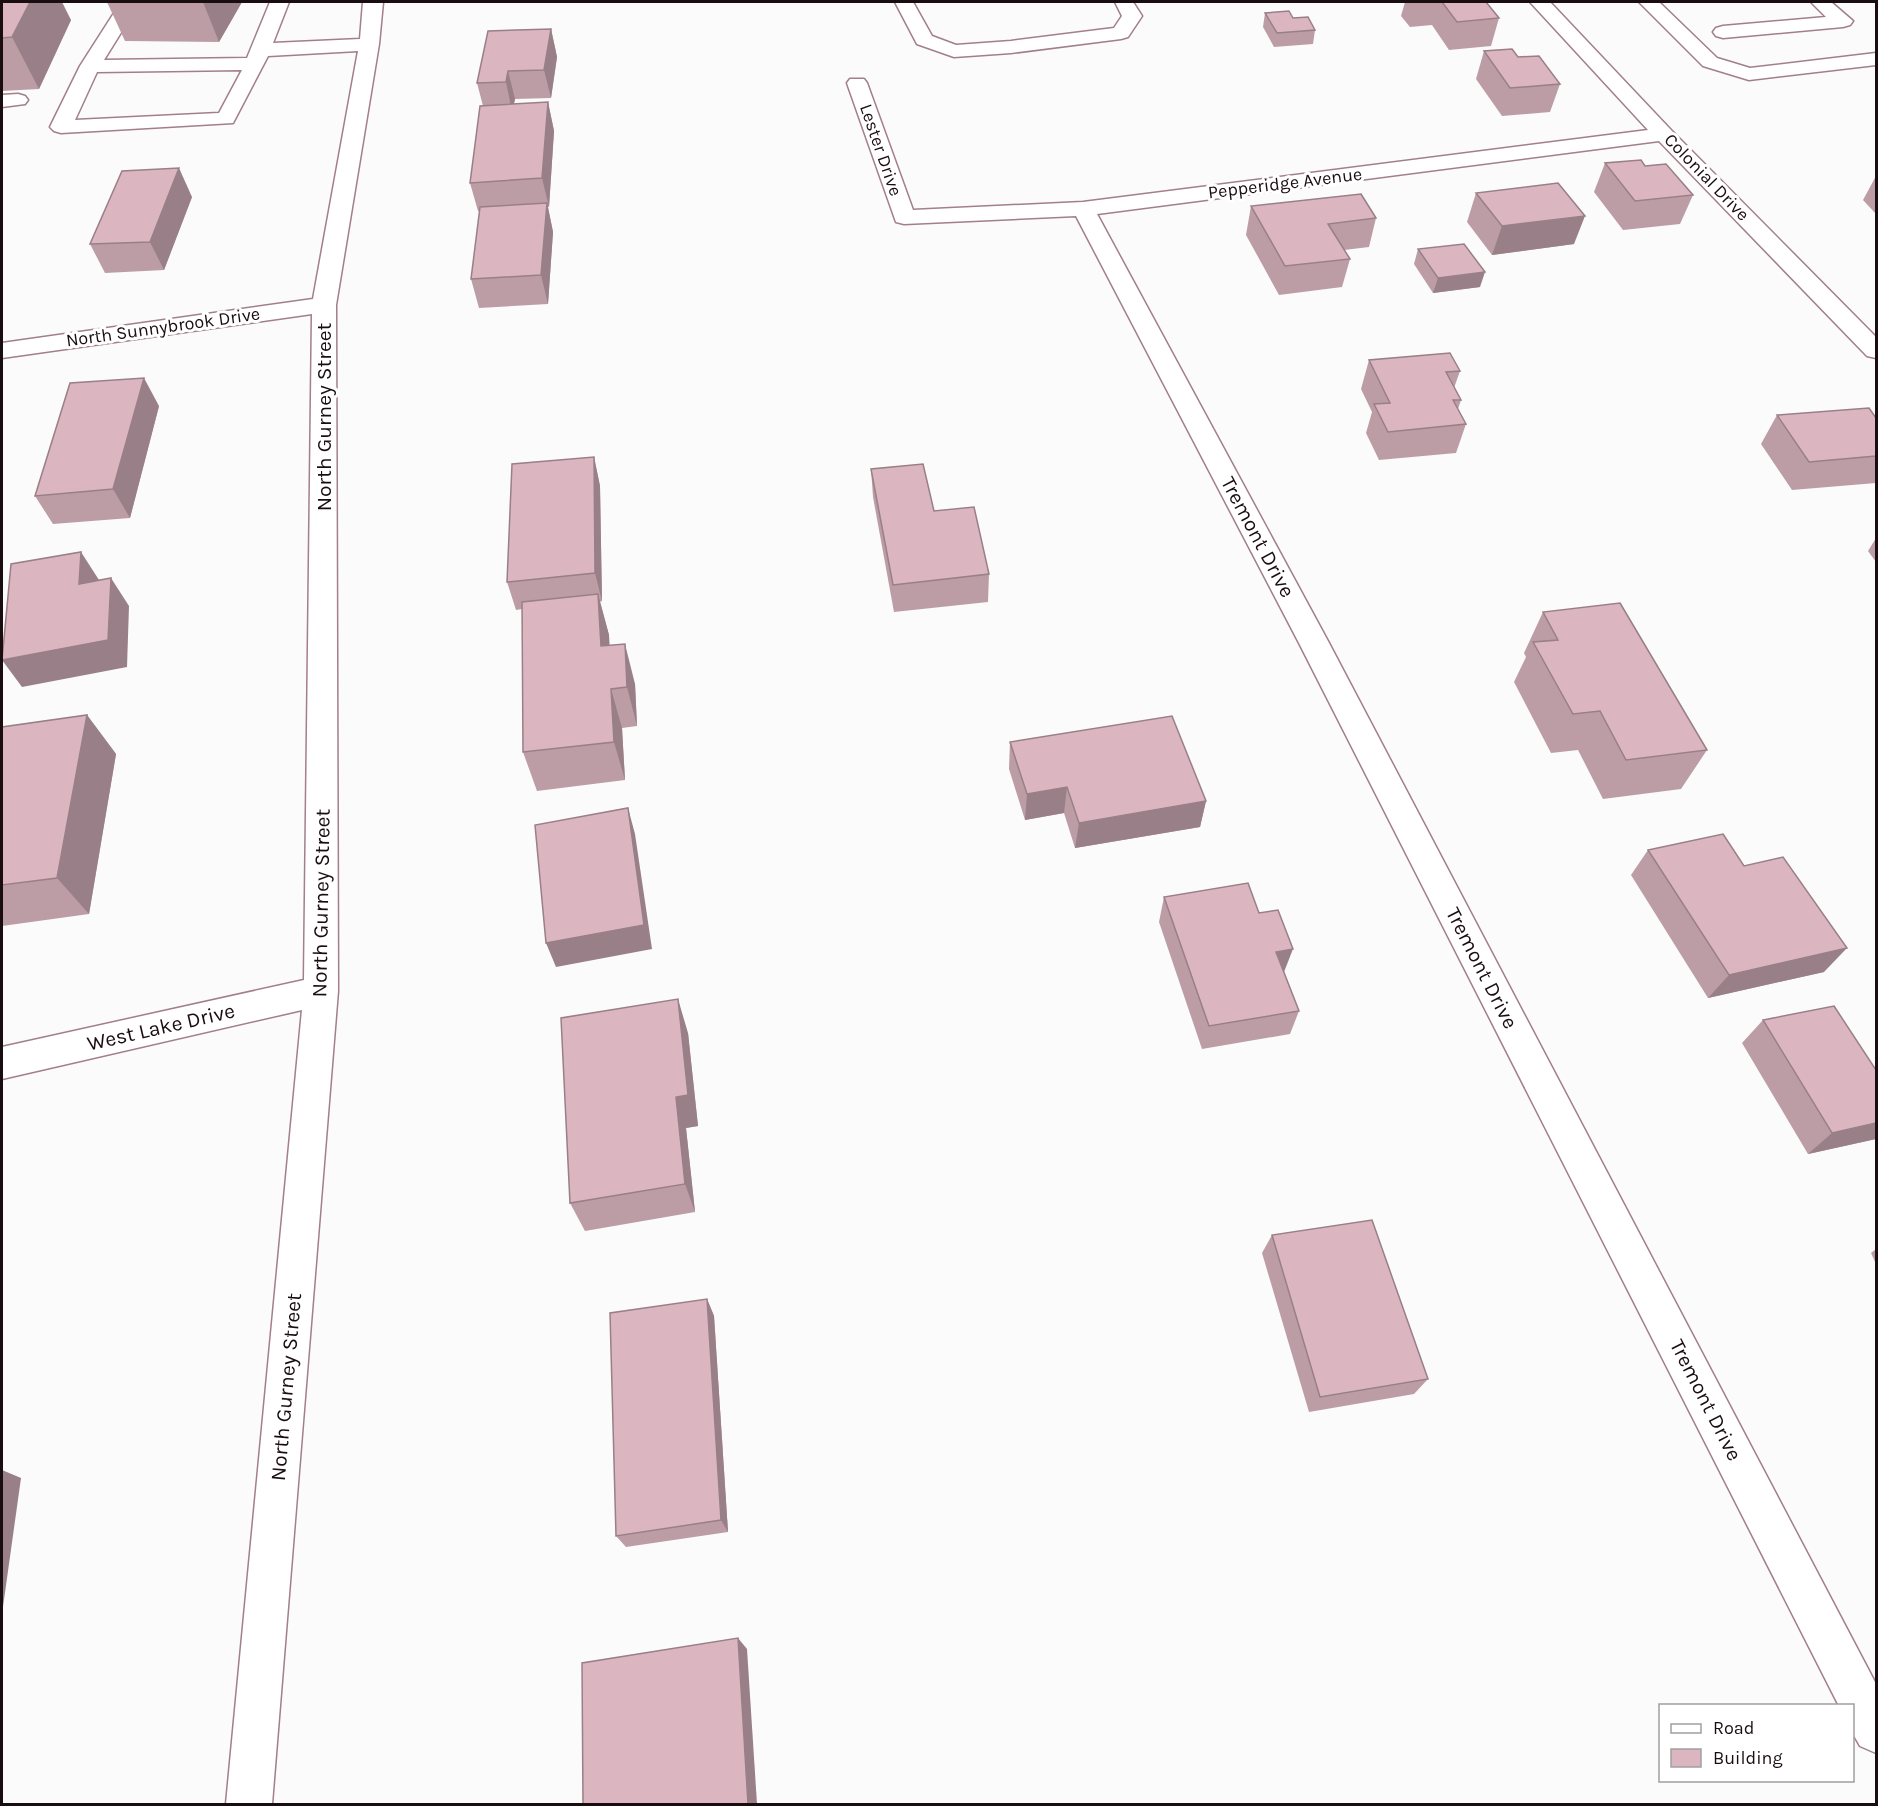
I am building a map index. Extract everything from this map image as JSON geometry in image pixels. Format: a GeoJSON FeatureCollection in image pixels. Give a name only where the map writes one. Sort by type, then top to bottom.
{"type":"FeatureCollection","features":[{"type":"Feature","properties":{"kind":"street"},"geometry":{"type":"LineString","coordinates":[[130,2],[90,66],[61,127],[226,119],[258,57],[279,2]]}},
{"type":"Feature","properties":{"kind":"street","name":"North Gurney Street"},"geometry":{"type":"LineString","coordinates":[[249,1804],[321,991],[324,304],[369,44],[373,2]]}},
{"type":"Feature","properties":{"kind":"street"},"geometry":{"type":"LineString","coordinates":[[904,2],[924,40],[954,51],[1011,47],[1122,33],[1132,16],[1124,2]]}},
{"type":"Feature","properties":{"kind":"street","name":"Colonial Drive"},"geometry":{"type":"LineString","coordinates":[[1540,2],[1664,134],[1876,351]]}},
{"type":"Feature","properties":{"kind":"street"},"geometry":{"type":"LineString","coordinates":[[1648,2],[1710,62],[1749,74],[1876,59]]}},
{"type":"Feature","properties":{"kind":"street"},"geometry":{"type":"LineString","coordinates":[[1723,32],[1843,21],[1820,2]]}},
{"type":"Feature","properties":{"kind":"street"},"geometry":{"type":"LineString","coordinates":[[90,66],[258,57],[369,44]]}},
{"type":"Feature","properties":{"kind":"street","name":"Lester Drive"},"geometry":{"type":"LineString","coordinates":[[857,83],[904,217]]}},
{"type":"Feature","properties":{"kind":"street","name":"Pepperidge Avenue"},"geometry":{"type":"LineString","coordinates":[[904,217],[1083,209],[1664,134]]}},
{"type":"Feature","properties":{"kind":"street","name":"Tremont Drive"},"geometry":{"type":"LineString","coordinates":[[1083,209],[1324,663],[1876,1730]]}},
{"type":"Feature","properties":{"kind":"street","name":"North Sunnybrook Drive"},"geometry":{"type":"LineString","coordinates":[[2,350],[324,304]]}},
{"type":"Feature","properties":{"kind":"street","name":"West Lake Drive"},"geometry":{"type":"LineString","coordinates":[[2,1063],[321,991]]}},
{"type":"Feature","properties":{"kind":"building"},"geometry":{"type":"Polygon","coordinates":[[[2,2],[30,2],[12,37],[2,38],[2,2]]]}},
{"type":"Feature","properties":{"kind":"building"},"geometry":{"type":"Polygon","coordinates":[[[1442,2],[1486,2],[1499,18],[1457,22],[1442,2]]]}},
{"type":"Feature","properties":{"kind":"building"},"geometry":{"type":"Polygon","coordinates":[[[1289,11],[1293,18],[1308,17],[1315,30],[1277,33],[1265,13],[1289,11]]]}},
{"type":"Feature","properties":{"kind":"building"},"geometry":{"type":"Polygon","coordinates":[[[551,29],[544,70],[508,71],[506,82],[477,83],[488,31],[551,29]]]}},
{"type":"Feature","properties":{"kind":"building"},"geometry":{"type":"Polygon","coordinates":[[[1512,49],[1518,57],[1539,56],[1560,84],[1510,88],[1484,51],[1512,49]]]}},
{"type":"Feature","properties":{"kind":"building"},"geometry":{"type":"Polygon","coordinates":[[[548,102],[542,178],[470,183],[480,106],[548,102]]]}},
{"type":"Feature","properties":{"kind":"building"},"geometry":{"type":"Polygon","coordinates":[[[1641,160],[1645,166],[1666,164],[1693,195],[1635,201],[1605,163],[1641,160]]]}},
{"type":"Feature","properties":{"kind":"building"},"geometry":{"type":"Polygon","coordinates":[[[179,168],[150,242],[90,244],[122,171],[179,168]]]}},
{"type":"Feature","properties":{"kind":"building"},"geometry":{"type":"Polygon","coordinates":[[[1558,183],[1585,216],[1502,226],[1476,193],[1558,183]]]}},
{"type":"Feature","properties":{"kind":"building"},"geometry":{"type":"Polygon","coordinates":[[[1361,194],[1376,218],[1328,224],[1350,259],[1285,266],[1251,206],[1361,194]]]}},
{"type":"Feature","properties":{"kind":"building"},"geometry":{"type":"Polygon","coordinates":[[[547,203],[541,275],[471,279],[480,207],[547,203]]]}},
{"type":"Feature","properties":{"kind":"building"},"geometry":{"type":"Polygon","coordinates":[[[1464,244],[1485,272],[1438,278],[1418,249],[1464,244]]]}},
{"type":"Feature","properties":{"kind":"building"},"geometry":{"type":"Polygon","coordinates":[[[1450,353],[1460,371],[1446,372],[1461,400],[1453,400],[1466,424],[1388,432],[1374,404],[1390,403],[1369,360],[1450,353]]]}},
{"type":"Feature","properties":{"kind":"building"},"geometry":{"type":"Polygon","coordinates":[[[144,378],[113,489],[35,496],[70,383],[144,378]]]}},
{"type":"Feature","properties":{"kind":"building"},"geometry":{"type":"Polygon","coordinates":[[[1869,408],[1876,418],[1876,456],[1809,462],[1777,415],[1869,408]]]}},
{"type":"Feature","properties":{"kind":"building"},"geometry":{"type":"Polygon","coordinates":[[[594,457],[595,573],[507,582],[512,464],[594,457]]]}},
{"type":"Feature","properties":{"kind":"building"},"geometry":{"type":"Polygon","coordinates":[[[923,464],[934,511],[974,507],[989,574],[893,585],[871,469],[923,464]]]}},
{"type":"Feature","properties":{"kind":"building"},"geometry":{"type":"Polygon","coordinates":[[[81,552],[79,584],[111,578],[108,640],[2,660],[11,564],[81,552]]]}},
{"type":"Feature","properties":{"kind":"building"},"geometry":{"type":"Polygon","coordinates":[[[598,594],[601,646],[625,644],[627,687],[611,689],[614,742],[523,752],[522,602],[598,594]]]}},
{"type":"Feature","properties":{"kind":"building"},"geometry":{"type":"Polygon","coordinates":[[[1620,603],[1707,750],[1626,760],[1600,711],[1573,714],[1533,642],[1558,640],[1543,612],[1620,603]]]}},
{"type":"Feature","properties":{"kind":"building"},"geometry":{"type":"Polygon","coordinates":[[[87,715],[57,878],[2,885],[2,727],[87,715]]]}},
{"type":"Feature","properties":{"kind":"building"},"geometry":{"type":"Polygon","coordinates":[[[1172,716],[1206,801],[1079,823],[1067,787],[1027,794],[1010,742],[1172,716]]]}},
{"type":"Feature","properties":{"kind":"building"},"geometry":{"type":"Polygon","coordinates":[[[628,808],[644,925],[546,943],[535,825],[628,808]]]}},
{"type":"Feature","properties":{"kind":"building"},"geometry":{"type":"Polygon","coordinates":[[[1723,834],[1744,866],[1783,857],[1847,948],[1729,975],[1648,850],[1723,834]]]}},
{"type":"Feature","properties":{"kind":"building"},"geometry":{"type":"Polygon","coordinates":[[[1248,883],[1259,913],[1278,910],[1293,949],[1276,952],[1299,1011],[1209,1026],[1164,897],[1248,883]]]}},
{"type":"Feature","properties":{"kind":"building"},"geometry":{"type":"Polygon","coordinates":[[[678,999],[688,1095],[676,1097],[685,1184],[570,1203],[561,1018],[678,999]]]}},
{"type":"Feature","properties":{"kind":"building"},"geometry":{"type":"Polygon","coordinates":[[[1834,1006],[1876,1070],[1876,1123],[1832,1133],[1763,1020],[1834,1006]]]}},
{"type":"Feature","properties":{"kind":"building"},"geometry":{"type":"Polygon","coordinates":[[[1372,1220],[1428,1379],[1320,1397],[1272,1235],[1372,1220]]]}},
{"type":"Feature","properties":{"kind":"building"},"geometry":{"type":"Polygon","coordinates":[[[707,1299],[721,1520],[616,1536],[610,1313],[707,1299]]]}},
{"type":"Feature","properties":{"kind":"building"},"geometry":{"type":"Polygon","coordinates":[[[738,1638],[748,1804],[583,1804],[582,1663],[738,1638]]]}}]}
